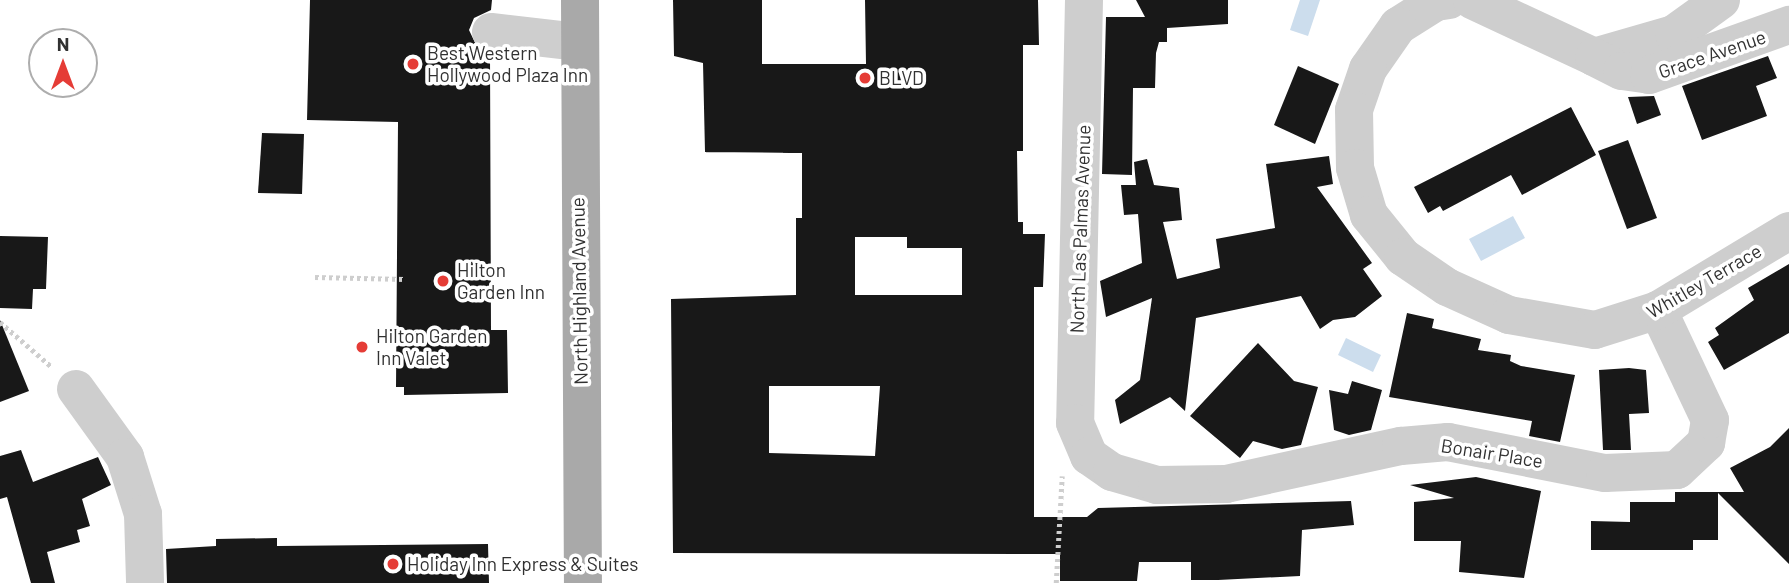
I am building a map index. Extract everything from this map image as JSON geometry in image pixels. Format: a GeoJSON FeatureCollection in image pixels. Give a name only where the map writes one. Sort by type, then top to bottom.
{"type":"FeatureCollection","features":[{"type":"Feature","properties":{"kind":"main road","name":"North Highland Avenue"},"geometry":{"type":"LineString","coordinates":[[580,0],[583,583]]}},
{"type":"Feature","properties":{"kind":"street","name":"North Las Palmas Avenue"},"geometry":{"type":"LineString","coordinates":[[1084,0],[1075,423],[1089,456]]}},
{"type":"Feature","properties":{"kind":"street","name":"Whitley Terrace"},"geometry":{"type":"LineString","coordinates":[[1449,0],[1436,2],[1398,26],[1368,69],[1354,110],[1355,169],[1369,215],[1403,257],[1447,287],[1509,315],[1595,330],[1658,310],[1789,231]]}},
{"type":"Feature","properties":{"kind":"street"},"geometry":{"type":"LineString","coordinates":[[1472,0],[1594,57],[1674,34],[1721,0]]}},
{"type":"Feature","properties":{"kind":"street","name":"Grace Avenue"},"geometry":{"type":"LineString","coordinates":[[1594,57],[1622,71],[1649,75],[1789,25]]}},
{"type":"Feature","properties":{"kind":"street"},"geometry":{"type":"LineString","coordinates":[[491,32],[579,42]]}},
{"type":"Feature","properties":{"kind":"street","name":"Bonair Place"},"geometry":{"type":"LineString","coordinates":[[1089,456],[1112,472],[1157,485],[1227,484],[1401,446],[1448,442],[1605,473],[1677,470],[1706,443],[1710,419],[1658,310]]}},
{"type":"Feature","properties":{"kind":"street"},"geometry":{"type":"LineString","coordinates":[[76,389],[125,457],[144,514],[145,583]]}},
{"type":"Feature","properties":{"kind":"path"},"geometry":{"type":"LineString","coordinates":[[315,277],[405,279]]}},
{"type":"Feature","properties":{"kind":"path"},"geometry":{"type":"LineString","coordinates":[[0,322],[76,389]]}},
{"type":"Feature","properties":{"kind":"path"},"geometry":{"type":"LineString","coordinates":[[1056,583],[1062,471],[1089,456]]}},
{"type":"Feature","properties":{"kind":"water"},"geometry":{"type":"Polygon","coordinates":[[[1300,0],[1320,0],[1308,36],[1290,30],[1300,0]]]}},
{"type":"Feature","properties":{"kind":"water"},"geometry":{"type":"Polygon","coordinates":[[[1513,216],[1525,238],[1481,261],[1469,239],[1513,216]]]}},
{"type":"Feature","properties":{"kind":"water"},"geometry":{"type":"Polygon","coordinates":[[[1346,338],[1381,355],[1373,372],[1338,355],[1346,338]]]}},
{"type":"Feature","properties":{"kind":"building"},"geometry":{"type":"Polygon","coordinates":[[[310,0],[492,0],[491,10],[474,18],[469,30],[478,49],[490,54],[491,330],[507,330],[508,393],[404,395],[404,387],[396,387],[398,122],[307,120],[310,0]]]}},
{"type":"Feature","properties":{"kind":"building"},"geometry":{"type":"Polygon","coordinates":[[[673,0],[762,0],[762,64],[866,64],[865,0],[1038,0],[1039,45],[1023,45],[1023,151],[1017,151],[1018,222],[1023,222],[1023,234],[1045,234],[1043,287],[1034,287],[1034,517],[1087,517],[1098,508],[1351,501],[1354,525],[1302,530],[1300,576],[1218,580],[1191,580],[1191,562],[1139,562],[1137,581],[1060,581],[1060,554],[673,553],[671,299],[796,295],[796,218],[802,218],[802,153],[705,152],[703,63],[674,56],[673,0]],[[855,237],[855,295],[962,295],[962,248],[907,248],[907,237],[855,237]],[[769,386],[769,453],[875,456],[880,386],[769,386]]]}},
{"type":"Feature","properties":{"kind":"building"},"geometry":{"type":"Polygon","coordinates":[[[1136,0],[1228,0],[1228,24],[1167,28],[1167,42],[1159,42],[1156,53],[1155,88],[1133,88],[1132,175],[1102,174],[1106,17],[1145,17],[1136,0]]]}},
{"type":"Feature","properties":{"kind":"building"},"geometry":{"type":"Polygon","coordinates":[[[1768,56],[1777,78],[1756,86],[1767,116],[1702,140],[1682,86],[1768,56]]]}},
{"type":"Feature","properties":{"kind":"building"},"geometry":{"type":"Polygon","coordinates":[[[1298,66],[1339,84],[1315,144],[1274,125],[1298,66]]]}},
{"type":"Feature","properties":{"kind":"building"},"geometry":{"type":"Polygon","coordinates":[[[1654,96],[1661,115],[1637,124],[1628,97],[1654,96]]]}},
{"type":"Feature","properties":{"kind":"building"},"geometry":{"type":"Polygon","coordinates":[[[1571,107],[1596,155],[1522,195],[1511,175],[1443,211],[1440,206],[1428,213],[1414,187],[1571,107]]]}},
{"type":"Feature","properties":{"kind":"building"},"geometry":{"type":"Polygon","coordinates":[[[262,133],[304,134],[302,194],[258,193],[262,133]]]}},
{"type":"Feature","properties":{"kind":"building"},"geometry":{"type":"Polygon","coordinates":[[[1628,140],[1657,218],[1627,229],[1598,151],[1628,140]]]}},
{"type":"Feature","properties":{"kind":"building"},"geometry":{"type":"Polygon","coordinates":[[[1329,156],[1333,184],[1317,187],[1372,263],[1363,269],[1382,296],[1355,317],[1333,320],[1320,329],[1301,296],[1196,318],[1185,411],[1170,397],[1120,424],[1115,400],[1140,380],[1152,298],[1106,317],[1100,281],[1142,263],[1138,214],[1124,215],[1121,185],[1136,185],[1134,162],[1147,159],[1154,185],[1179,188],[1182,220],[1163,222],[1177,279],[1220,268],[1216,239],[1275,228],[1266,164],[1329,156]]]}},
{"type":"Feature","properties":{"kind":"building"},"geometry":{"type":"Polygon","coordinates":[[[0,236],[48,237],[46,289],[33,289],[32,309],[0,308],[0,236]]]}},
{"type":"Feature","properties":{"kind":"building"},"geometry":{"type":"Polygon","coordinates":[[[1789,264],[1789,333],[1724,370],[1708,342],[1719,335],[1715,328],[1754,300],[1748,288],[1789,264]]]}},
{"type":"Feature","properties":{"kind":"building"},"geometry":{"type":"Polygon","coordinates":[[[1407,313],[1434,319],[1432,328],[1481,339],[1478,350],[1511,355],[1510,361],[1521,366],[1575,375],[1560,442],[1529,436],[1532,421],[1389,397],[1407,313]]]}},
{"type":"Feature","properties":{"kind":"building"},"geometry":{"type":"Polygon","coordinates":[[[0,320],[29,391],[0,402],[0,320]]]}},
{"type":"Feature","properties":{"kind":"building"},"geometry":{"type":"Polygon","coordinates":[[[1258,343],[1294,381],[1318,387],[1301,445],[1282,449],[1253,441],[1240,458],[1190,416],[1258,343]]]}},
{"type":"Feature","properties":{"kind":"building"},"geometry":{"type":"Polygon","coordinates":[[[1599,370],[1646,370],[1649,413],[1629,414],[1631,450],[1603,450],[1599,370]]]}},
{"type":"Feature","properties":{"kind":"building"},"geometry":{"type":"Polygon","coordinates":[[[1352,381],[1382,390],[1371,430],[1349,435],[1334,430],[1329,390],[1348,394],[1352,381]]]}},
{"type":"Feature","properties":{"kind":"building"},"geometry":{"type":"Polygon","coordinates":[[[1789,428],[1789,564],[1718,493],[1718,540],[1693,540],[1693,550],[1591,550],[1591,521],[1630,522],[1630,502],[1675,502],[1675,492],[1744,492],[1730,468],[1770,447],[1789,428]]]}},
{"type":"Feature","properties":{"kind":"building"},"geometry":{"type":"Polygon","coordinates":[[[21,450],[33,482],[98,457],[111,485],[82,499],[90,526],[77,530],[80,542],[47,552],[55,583],[31,583],[7,497],[0,499],[0,456],[21,450]]]}},
{"type":"Feature","properties":{"kind":"building"},"geometry":{"type":"Polygon","coordinates":[[[1476,477],[1541,491],[1524,578],[1459,572],[1461,541],[1414,541],[1414,502],[1454,498],[1410,485],[1476,477]]]}},
{"type":"Feature","properties":{"kind":"building"},"geometry":{"type":"Polygon","coordinates":[[[277,538],[277,546],[488,544],[489,583],[167,583],[166,549],[216,546],[216,539],[277,538]]]}},
{"type":"Feature","properties":{"kind":"place","name":"Best Western Hollywood Plaza Inn"},"geometry":{"type":"Point","coordinates":[413,64]}},
{"type":"Feature","properties":{"kind":"place","name":"BLVD"},"geometry":{"type":"Point","coordinates":[865,78]}},
{"type":"Feature","properties":{"kind":"place","name":"Hilton Garden Inn"},"geometry":{"type":"Point","coordinates":[443,281]}},
{"type":"Feature","properties":{"kind":"place","name":"Hilton Garden Inn Valet"},"geometry":{"type":"Point","coordinates":[362,347]}},
{"type":"Feature","properties":{"kind":"place","name":"Holiday Inn Express & Suites"},"geometry":{"type":"Point","coordinates":[393,564]}}]}
